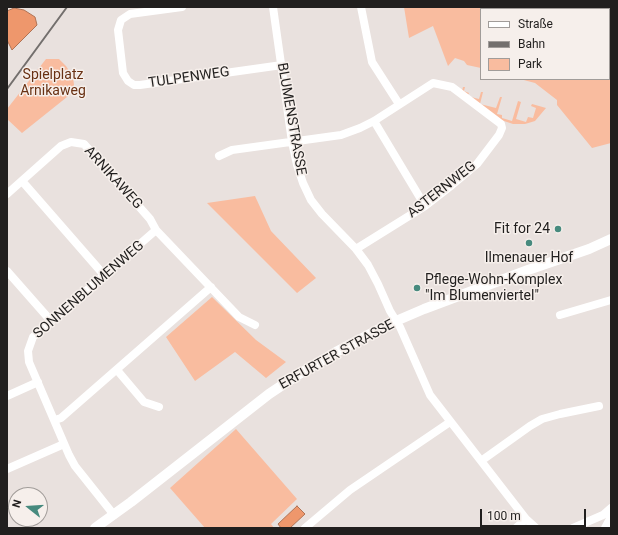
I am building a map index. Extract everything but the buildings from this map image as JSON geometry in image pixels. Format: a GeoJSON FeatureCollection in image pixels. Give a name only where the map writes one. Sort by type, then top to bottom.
{"type":"FeatureCollection","features":[{"type":"Feature","properties":{"kind":"main road","name":"ERFURTER STRASSE"},"geometry":{"type":"LineString","coordinates":[[95,528],[114,515],[244,413],[296,376],[336,352],[396,321],[424,309],[589,249],[611,239]]}},
{"type":"Feature","properties":{"kind":"street","name":"TULPENWEG"},"geometry":{"type":"LineString","coordinates":[[182,7],[130,14],[121,20],[118,30],[123,72],[128,81],[134,85],[140,86],[282,65]]}},
{"type":"Feature","properties":{"kind":"street","name":"BLUMENSTRASSE"},"geometry":{"type":"LineString","coordinates":[[273,7],[292,142],[297,166],[311,200],[331,225],[356,249],[368,265],[430,395],[526,519],[536,528]]}},
{"type":"Feature","properties":{"kind":"street"},"geometry":{"type":"LineString","coordinates":[[219,156],[232,150],[341,135],[374,121],[399,104],[372,62],[361,7]]}},
{"type":"Feature","properties":{"kind":"street","name":"ASTERNWEG"},"geometry":{"type":"LineString","coordinates":[[356,249],[425,206],[452,185],[477,164],[499,135],[502,128],[501,124],[452,87],[433,83],[399,104]]}},
{"type":"Feature","properties":{"kind":"street"},"geometry":{"type":"LineString","coordinates":[[374,121],[425,206]]}},
{"type":"Feature","properties":{"kind":"street","name":"ARNIKAWEG"},"geometry":{"type":"LineString","coordinates":[[7,194],[61,146],[71,142],[84,144],[150,219],[156,230]]}},
{"type":"Feature","properties":{"kind":"street"},"geometry":{"type":"LineString","coordinates":[[22,181],[104,275]]}},
{"type":"Feature","properties":{"kind":"street","name":"SONNENBLUMENWEG"},"geometry":{"type":"LineString","coordinates":[[114,515],[75,466],[64,444],[28,357],[29,346],[33,337],[156,230],[239,317],[255,325]]}},
{"type":"Feature","properties":{"kind":"street"},"geometry":{"type":"LineString","coordinates":[[7,271],[51,321]]}},
{"type":"Feature","properties":{"kind":"street"},"geometry":{"type":"LineString","coordinates":[[55,420],[61,418],[211,287]]}},
{"type":"Feature","properties":{"kind":"street"},"geometry":{"type":"LineString","coordinates":[[560,315],[611,300]]}},
{"type":"Feature","properties":{"kind":"street"},"geometry":{"type":"LineString","coordinates":[[117,370],[144,402],[160,407]]}},
{"type":"Feature","properties":{"kind":"street"},"geometry":{"type":"LineString","coordinates":[[7,396],[38,382]]}},
{"type":"Feature","properties":{"kind":"street"},"geometry":{"type":"LineString","coordinates":[[481,461],[542,419],[599,406]]}},
{"type":"Feature","properties":{"kind":"street"},"geometry":{"type":"LineString","coordinates":[[305,528],[350,490],[450,422]]}},
{"type":"Feature","properties":{"kind":"street"},"geometry":{"type":"LineString","coordinates":[[7,470],[64,444]]}},
{"type":"Feature","properties":{"kind":"street"},"geometry":{"type":"LineString","coordinates":[[573,528],[602,515],[611,508]]}},
{"type":"Feature","properties":{"kind":"street"},"geometry":{"type":"LineString","coordinates":[[605,528],[611,517]]}},
{"type":"Feature","properties":{"kind":"street"},"geometry":{"type":"LineString","coordinates":[[516,528],[526,519]]}},
{"type":"Feature","properties":{"kind":"green space"},"geometry":{"type":"Polygon","coordinates":[[[404,7],[611,7],[611,143],[592,148],[557,105],[557,100],[535,83],[524,80],[610,80],[610,8],[480,8],[480,68],[467,65],[464,61],[455,58],[448,66],[433,26],[409,38],[404,7]]]}},
{"type":"Feature","properties":{"kind":"green space","name":"Spielplatz Arnikaweg"},"geometry":{"type":"Polygon","coordinates":[[[46,59],[59,59],[66,66],[73,77],[74,85],[72,93],[22,133],[7,119],[7,109],[46,59]]]}},
{"type":"Feature","properties":{"kind":"green space"},"geometry":{"type":"Polygon","coordinates":[[[463,87],[465,87],[464,91],[469,93],[468,95],[479,99],[481,92],[483,92],[480,104],[496,108],[500,97],[502,97],[497,114],[502,115],[502,118],[512,121],[518,101],[521,102],[516,119],[526,122],[528,117],[533,118],[536,108],[531,106],[532,104],[546,108],[535,121],[525,124],[513,124],[501,120],[462,91],[463,87]]]}},
{"type":"Feature","properties":{"kind":"green space"},"geometry":{"type":"Polygon","coordinates":[[[255,196],[271,231],[316,278],[297,293],[207,203],[255,196]]]}},
{"type":"Feature","properties":{"kind":"green space"},"geometry":{"type":"Polygon","coordinates":[[[212,297],[256,340],[286,362],[266,378],[235,352],[195,381],[166,337],[212,297]]]}},
{"type":"Feature","properties":{"kind":"green space"},"geometry":{"type":"Polygon","coordinates":[[[236,429],[297,499],[271,524],[274,528],[205,528],[170,488],[236,429]]]}},
{"type":"Feature","properties":{"kind":"shaded area"},"geometry":{"type":"Polygon","coordinates":[[[14,8],[24,10],[35,17],[37,25],[12,50],[7,40],[7,11],[14,8]]]}},
{"type":"Feature","properties":{"kind":"shaded area"},"geometry":{"type":"Polygon","coordinates":[[[297,506],[305,514],[290,528],[281,528],[278,524],[297,506]]]}},
{"type":"Feature","properties":{"kind":"railway"},"geometry":{"type":"LineString","coordinates":[[7,89],[67,7]]}},
{"type":"Feature","properties":{"kind":"place","name":"Fit for 24"},"geometry":{"type":"Point","coordinates":[558,229]}},
{"type":"Feature","properties":{"kind":"place","name":"Ilmenauer Hof"},"geometry":{"type":"Point","coordinates":[529,243]}},
{"type":"Feature","properties":{"kind":"place","name":"Pflege-Wohn-Komplex \"Im Blumenviertel\""},"geometry":{"type":"Point","coordinates":[417,288]}}]}
